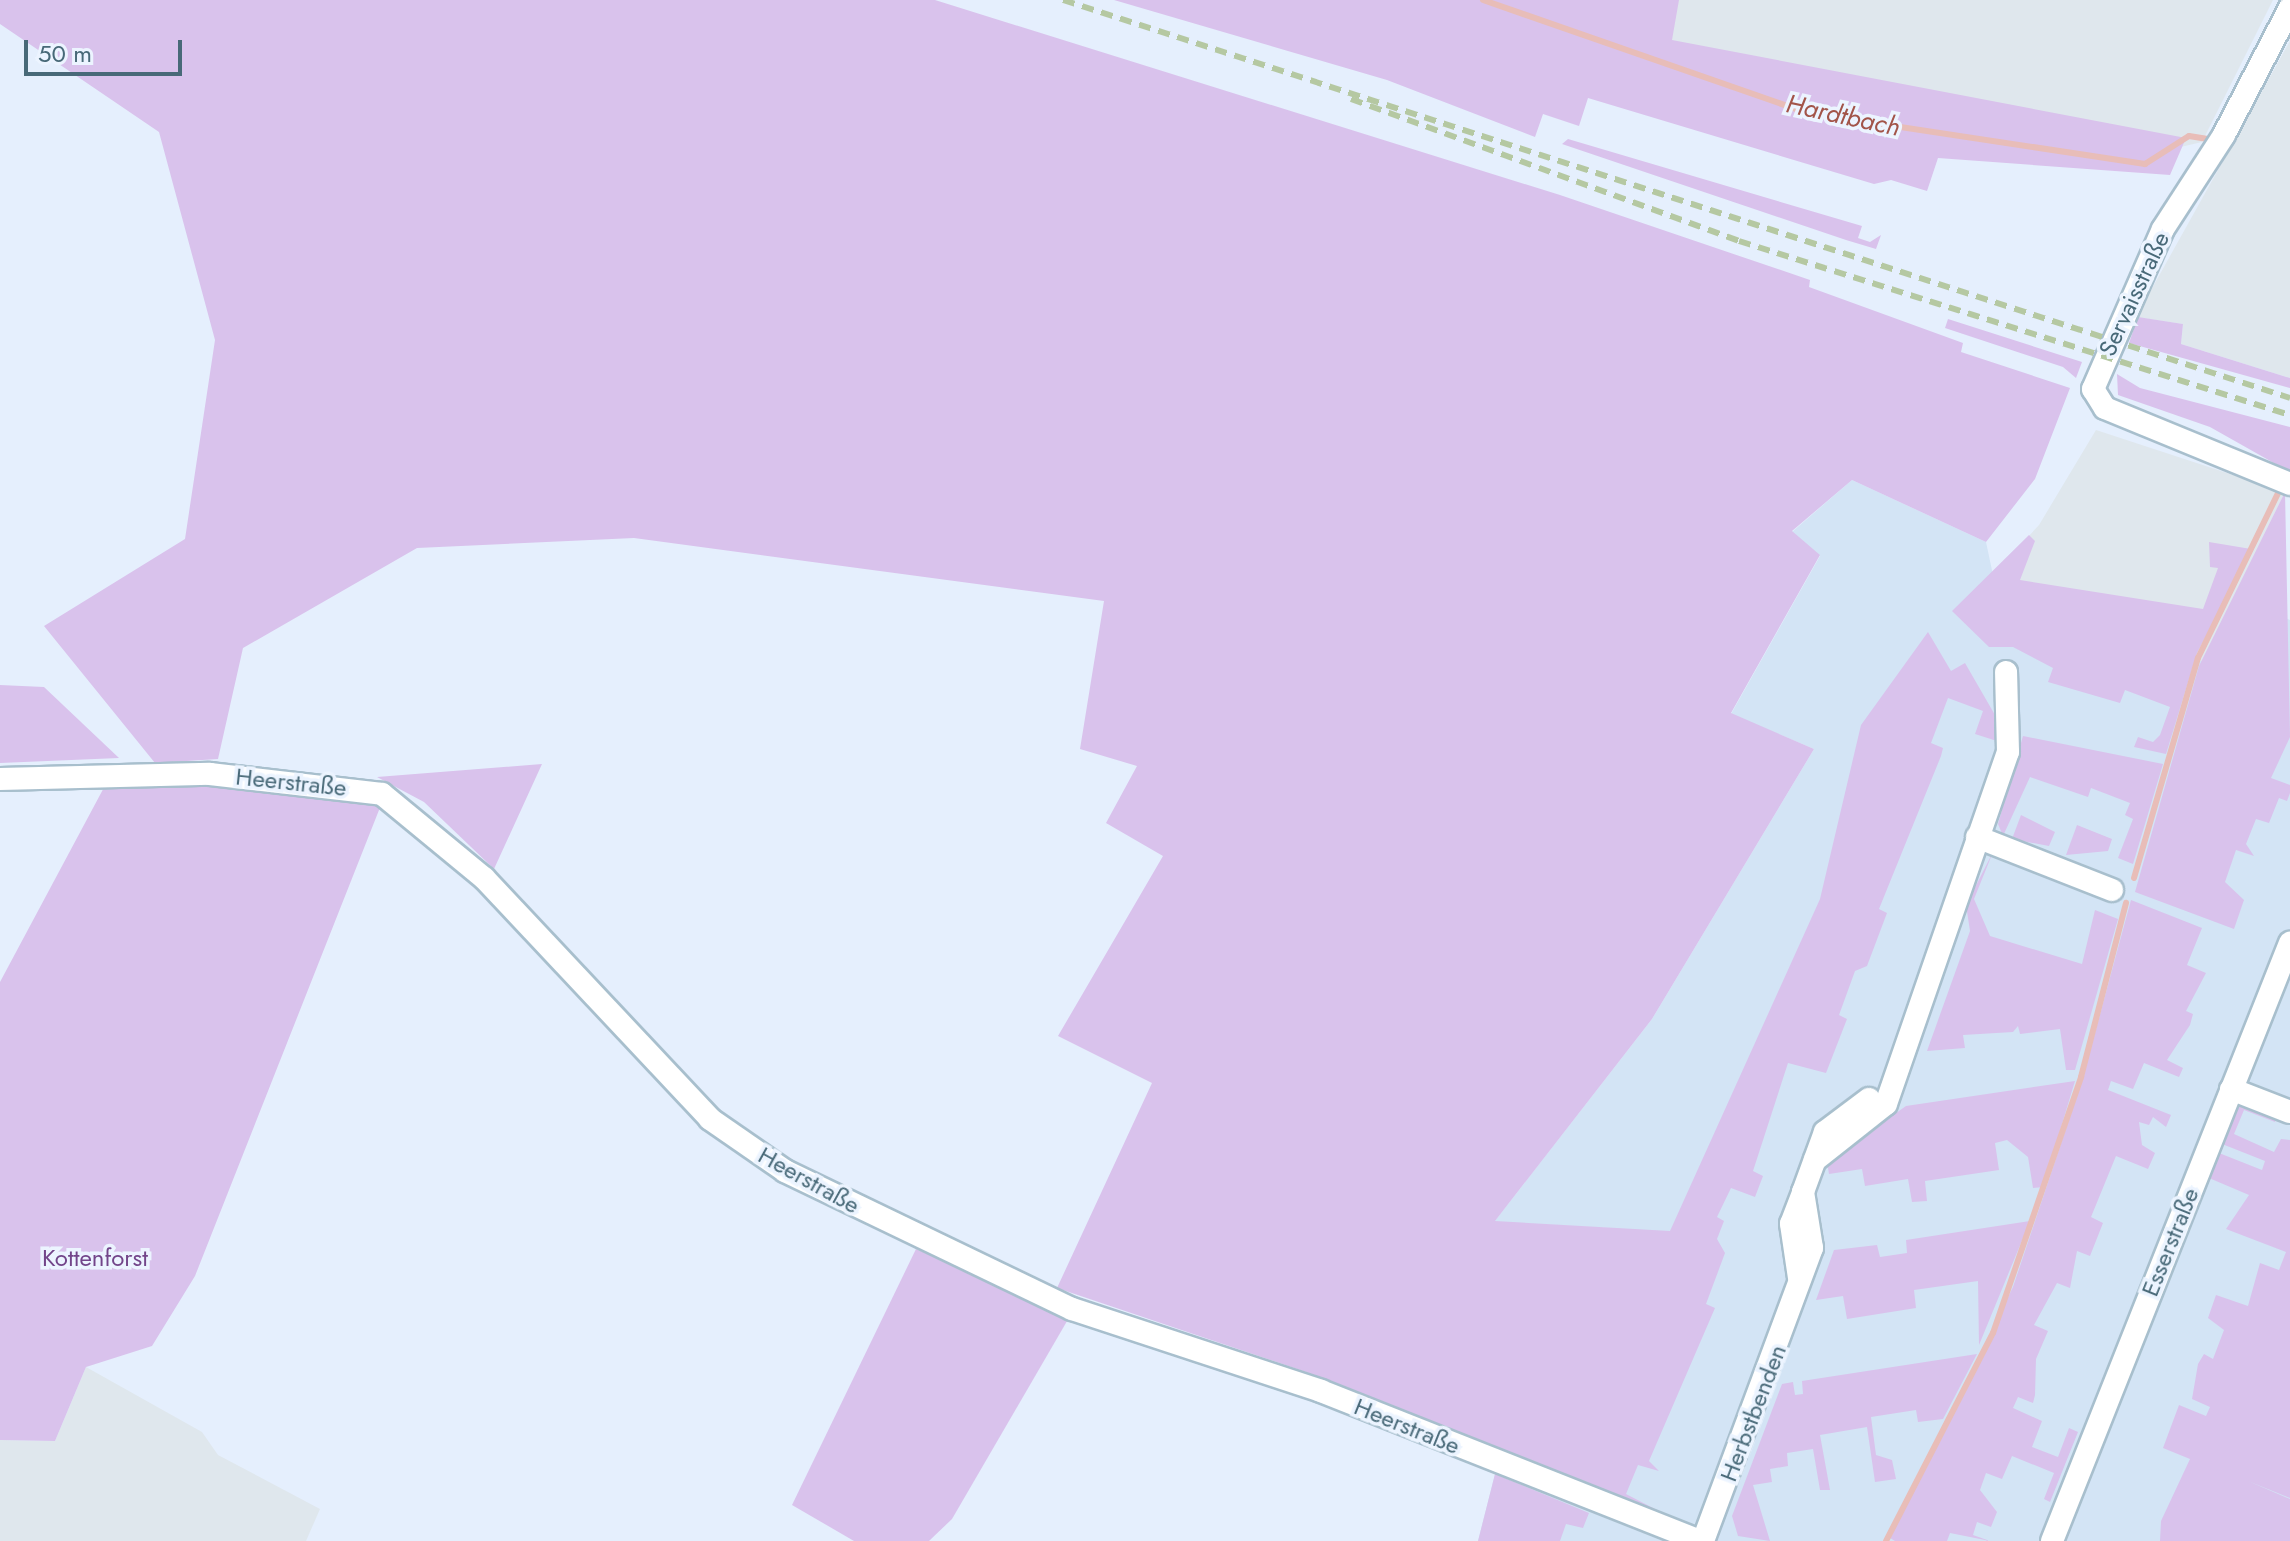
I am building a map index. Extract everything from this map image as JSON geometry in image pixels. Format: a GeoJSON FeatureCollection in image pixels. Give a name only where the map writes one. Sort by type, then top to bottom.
{"type":"FeatureCollection","features":[{"type":"Feature","properties":{"kind":"street","name":"Servaisstraße"},"geometry":{"type":"LineString","coordinates":[[2290,8],[2224,135],[2163,229],[2093,389],[2105,408],[2290,484]]}},
{"type":"Feature","properties":{"kind":"street","name":"Herbstbenden"},"geometry":{"type":"LineString","coordinates":[[1702,1541],[1812,1248],[1803,1192],[1815,1160],[1886,1104],[1895,1079],[2008,752],[2006,672]]}},
{"type":"Feature","properties":{"kind":"street","name":"Heerstraße"},"geometry":{"type":"LineString","coordinates":[[0,779],[210,774],[382,794],[484,878],[710,1119],[785,1171],[1072,1309],[1365,1408],[1644,1533],[1702,1541]]}},
{"type":"Feature","properties":{"kind":"street"},"geometry":{"type":"LineString","coordinates":[[1977,837],[2112,890]]}},
{"type":"Feature","properties":{"kind":"street","name":"Esserstraße"},"geometry":{"type":"LineString","coordinates":[[2052,1541],[2290,943]]}},
{"type":"Feature","properties":{"kind":"street"},"geometry":{"type":"LineString","coordinates":[[2231,1089],[2290,1112]]}},
{"type":"Feature","properties":{"kind":"shaded area"},"geometry":{"type":"Polygon","coordinates":[[[1612,0],[2273,0],[2202,142],[2129,159],[1714,99],[1612,0]]]}},
{"type":"Feature","properties":{"kind":"shaded area"},"geometry":{"type":"Polygon","coordinates":[[[2290,41],[2290,378],[2181,344],[2183,324],[2136,317],[2290,41]]]}},
{"type":"Feature","properties":{"kind":"shaded area"},"geometry":{"type":"Polygon","coordinates":[[[2096,430],[2285,492],[2203,662],[1993,575],[2039,525],[2096,430]]]}},
{"type":"Feature","properties":{"kind":"shaded area"},"geometry":{"type":"Polygon","coordinates":[[[1852,480],[1986,542],[1993,575],[2204,661],[2236,597],[2290,620],[2290,1541],[1478,1541],[1495,1474],[1484,1447],[1609,1228],[1494,1222],[1652,1019],[1814,749],[1731,714],[1820,556],[1792,532],[1852,480]]]}},
{"type":"Feature","properties":{"kind":"shaded area"},"geometry":{"type":"Polygon","coordinates":[[[86,1367],[202,1432],[218,1455],[320,1509],[306,1541],[0,1541],[0,1440],[55,1441],[86,1367]]]}},
{"type":"Feature","properties":{"kind":"green space"},"geometry":{"type":"Polygon","coordinates":[[[0,0],[935,0],[1560,195],[1810,280],[1809,287],[1963,343],[1961,352],[2070,388],[2035,479],[1986,542],[1852,480],[1792,531],[1820,555],[1731,713],[1814,749],[1652,1019],[1495,1221],[1670,1231],[1820,899],[1861,725],[1928,632],[1951,671],[1965,663],[1995,715],[2000,742],[1975,734],[1983,711],[1948,698],[1931,743],[1943,748],[1941,756],[1879,909],[1887,913],[1867,966],[1855,971],[1839,1015],[1847,1019],[1826,1073],[1788,1063],[1753,1171],[1763,1176],[1755,1197],[1731,1188],[1717,1217],[1724,1221],[1717,1239],[1725,1253],[1706,1304],[1715,1308],[1649,1461],[1659,1471],[1638,1465],[1626,1494],[1678,1521],[1306,1372],[1057,1288],[1152,1083],[1058,1036],[1163,856],[1106,823],[1137,766],[1080,749],[1104,601],[634,538],[417,548],[243,648],[218,759],[155,763],[44,626],[185,539],[215,340],[159,132],[0,24],[0,0]]]}},
{"type":"Feature","properties":{"kind":"green space"},"geometry":{"type":"Polygon","coordinates":[[[1114,0],[1679,0],[1672,40],[2186,138],[2170,175],[1938,158],[1927,191],[1891,180],[1874,184],[1588,98],[1579,126],[1543,114],[1535,137],[1387,80],[1114,0]]]}},
{"type":"Feature","properties":{"kind":"green space"},"geometry":{"type":"Polygon","coordinates":[[[1568,139],[1862,226],[1858,238],[1870,242],[1881,235],[1876,249],[1846,240],[1562,144],[1568,139]]]}},
{"type":"Feature","properties":{"kind":"green space"},"geometry":{"type":"Polygon","coordinates":[[[2138,317],[2183,324],[2181,344],[2290,378],[2290,388],[2129,343],[2138,317]]]}},
{"type":"Feature","properties":{"kind":"green space"},"geometry":{"type":"Polygon","coordinates":[[[1948,319],[2082,362],[2076,378],[2063,367],[1945,328],[1948,319]]]}},
{"type":"Feature","properties":{"kind":"green space"},"geometry":{"type":"Polygon","coordinates":[[[2117,374],[2140,388],[2290,427],[2290,472],[2210,427],[2118,395],[2117,374]]]}},
{"type":"Feature","properties":{"kind":"green space"},"geometry":{"type":"Polygon","coordinates":[[[2285,492],[2290,737],[2271,778],[2290,785],[2290,793],[2287,801],[2279,798],[2269,823],[2256,819],[2246,844],[2254,856],[2236,850],[2225,882],[2244,900],[2234,929],[2135,892],[2199,666],[2285,492]]]}},
{"type":"Feature","properties":{"kind":"green space"},"geometry":{"type":"Polygon","coordinates":[[[2029,535],[2035,541],[2020,580],[2203,609],[2218,568],[2210,567],[2209,542],[2251,549],[2197,653],[2166,754],[2134,747],[2138,737],[2153,742],[2160,735],[2170,707],[2125,690],[2120,703],[2048,682],[2053,668],[2013,647],[1989,647],[1952,611],[2029,535]]]}},
{"type":"Feature","properties":{"kind":"green space"},"geometry":{"type":"Polygon","coordinates":[[[0,685],[44,687],[119,758],[0,763],[0,685]]]}},
{"type":"Feature","properties":{"kind":"green space"},"geometry":{"type":"Polygon","coordinates":[[[2023,736],[2163,764],[2133,864],[2118,858],[2133,819],[2125,815],[2130,803],[2091,788],[2088,797],[2030,777],[2003,836],[1998,824],[2023,736]]]}},
{"type":"Feature","properties":{"kind":"green space"},"geometry":{"type":"Polygon","coordinates":[[[542,764],[494,869],[424,802],[377,777],[542,764]]]}},
{"type":"Feature","properties":{"kind":"green space","name":"Kottenforst"},"geometry":{"type":"Polygon","coordinates":[[[108,780],[218,780],[381,805],[195,1276],[152,1346],[86,1367],[55,1441],[0,1440],[0,982],[108,780]]]}},
{"type":"Feature","properties":{"kind":"green space"},"geometry":{"type":"Polygon","coordinates":[[[2021,815],[2055,832],[2049,846],[2012,839],[2021,815]]]}},
{"type":"Feature","properties":{"kind":"green space"},"geometry":{"type":"Polygon","coordinates":[[[2077,825],[2112,839],[2108,851],[2066,855],[2077,825]]]}},
{"type":"Feature","properties":{"kind":"green space"},"geometry":{"type":"Polygon","coordinates":[[[1993,852],[1974,899],[1990,936],[2082,964],[2095,910],[2118,919],[2075,1070],[2066,1070],[2060,1029],[2020,1034],[2018,1026],[2013,1032],[1963,1035],[1965,1048],[1927,1051],[1970,931],[1966,905],[1993,852]]]}},
{"type":"Feature","properties":{"kind":"green space"},"geometry":{"type":"Polygon","coordinates":[[[2131,900],[2202,928],[2187,965],[2206,973],[2186,1011],[2193,1014],[2190,1025],[2167,1060],[2183,1068],[2179,1077],[2144,1063],[2133,1089],[2111,1081],[2108,1090],[2171,1115],[2166,1127],[2153,1117],[2149,1125],[2139,1122],[2142,1145],[2155,1153],[2148,1169],[2116,1156],[2091,1217],[2103,1223],[2090,1256],[2077,1251],[2070,1288],[2057,1283],[2034,1325],[2048,1331],[2036,1359],[2033,1403],[2018,1397],[2013,1408],[2042,1421],[2032,1447],[2058,1457],[2069,1428],[2078,1432],[2050,1502],[2044,1499],[2054,1473],[2012,1456],[2002,1479],[1986,1473],[1980,1490],[1997,1512],[1991,1527],[1977,1522],[1973,1535],[1990,1541],[1950,1533],[1947,1541],[1895,1541],[1890,1538],[2013,1287],[2082,1081],[2131,900]]]}},
{"type":"Feature","properties":{"kind":"green space"},"geometry":{"type":"Polygon","coordinates":[[[2075,1081],[2043,1187],[2033,1188],[2028,1157],[2007,1140],[1995,1143],[1999,1170],[1925,1181],[1927,1201],[1912,1202],[1908,1179],[1865,1186],[1862,1169],[1829,1174],[1827,1162],[1906,1106],[2075,1081]]]}},
{"type":"Feature","properties":{"kind":"green space"},"geometry":{"type":"Polygon","coordinates":[[[2248,1104],[2277,1115],[2275,1122],[2244,1110],[2234,1134],[2274,1152],[2281,1139],[2290,1140],[2290,1498],[2248,1481],[2290,1499],[2290,1541],[2160,1541],[2161,1521],[2190,1459],[2163,1448],[2179,1405],[2206,1416],[2210,1407],[2192,1399],[2198,1364],[2204,1354],[2213,1359],[2224,1330],[2208,1318],[2216,1295],[2248,1306],[2260,1263],[2279,1270],[2286,1252],[2226,1229],[2249,1195],[2209,1178],[2219,1153],[2262,1170],[2265,1161],[2222,1144],[2237,1107],[2248,1104]]]}},
{"type":"Feature","properties":{"kind":"green space"},"geometry":{"type":"Polygon","coordinates":[[[2030,1221],[1979,1345],[1978,1281],[1914,1290],[1916,1308],[1847,1319],[1843,1296],[1816,1300],[1834,1250],[1877,1245],[1880,1257],[1907,1253],[1906,1240],[2030,1221]]]}},
{"type":"Feature","properties":{"kind":"green space"},"geometry":{"type":"Polygon","coordinates":[[[916,1249],[1070,1316],[952,1519],[929,1541],[854,1541],[792,1505],[916,1249]]]}},
{"type":"Feature","properties":{"kind":"green space"},"geometry":{"type":"Polygon","coordinates":[[[1977,1354],[1943,1419],[1918,1422],[1916,1410],[1871,1417],[1876,1455],[1892,1460],[1896,1479],[1875,1482],[1867,1427],[1820,1435],[1830,1490],[1820,1490],[1813,1449],[1787,1453],[1788,1466],[1770,1469],[1772,1482],[1753,1485],[1770,1541],[1738,1536],[1732,1516],[1782,1384],[1793,1382],[1795,1395],[1803,1394],[1802,1381],[1977,1354]]]}},
{"type":"Feature","properties":{"kind":"green space"},"geometry":{"type":"Polygon","coordinates":[[[1495,1474],[1589,1513],[1583,1528],[1566,1524],[1560,1541],[1478,1541],[1495,1474]]]}},
{"type":"Feature","properties":{"kind":"waterway","name":"Hardtbach"},"geometry":{"type":"LineString","coordinates":[[1483,0],[1808,113],[2145,164],[2189,136],[2208,139]]}},
{"type":"Feature","properties":{"kind":"waterway"},"geometry":{"type":"LineString","coordinates":[[2134,878],[2198,658],[2278,493]]}},
{"type":"Feature","properties":{"kind":"waterway"},"geometry":{"type":"LineString","coordinates":[[1886,1541],[1993,1333],[2081,1077],[2126,903]]}},
{"type":"Feature","properties":{"kind":"railway"},"geometry":{"type":"LineString","coordinates":[[1063,0],[2290,398]]}},
{"type":"Feature","properties":{"kind":"railway"},"geometry":{"type":"LineString","coordinates":[[1351,99],[1739,241],[2290,415]]}}]}
